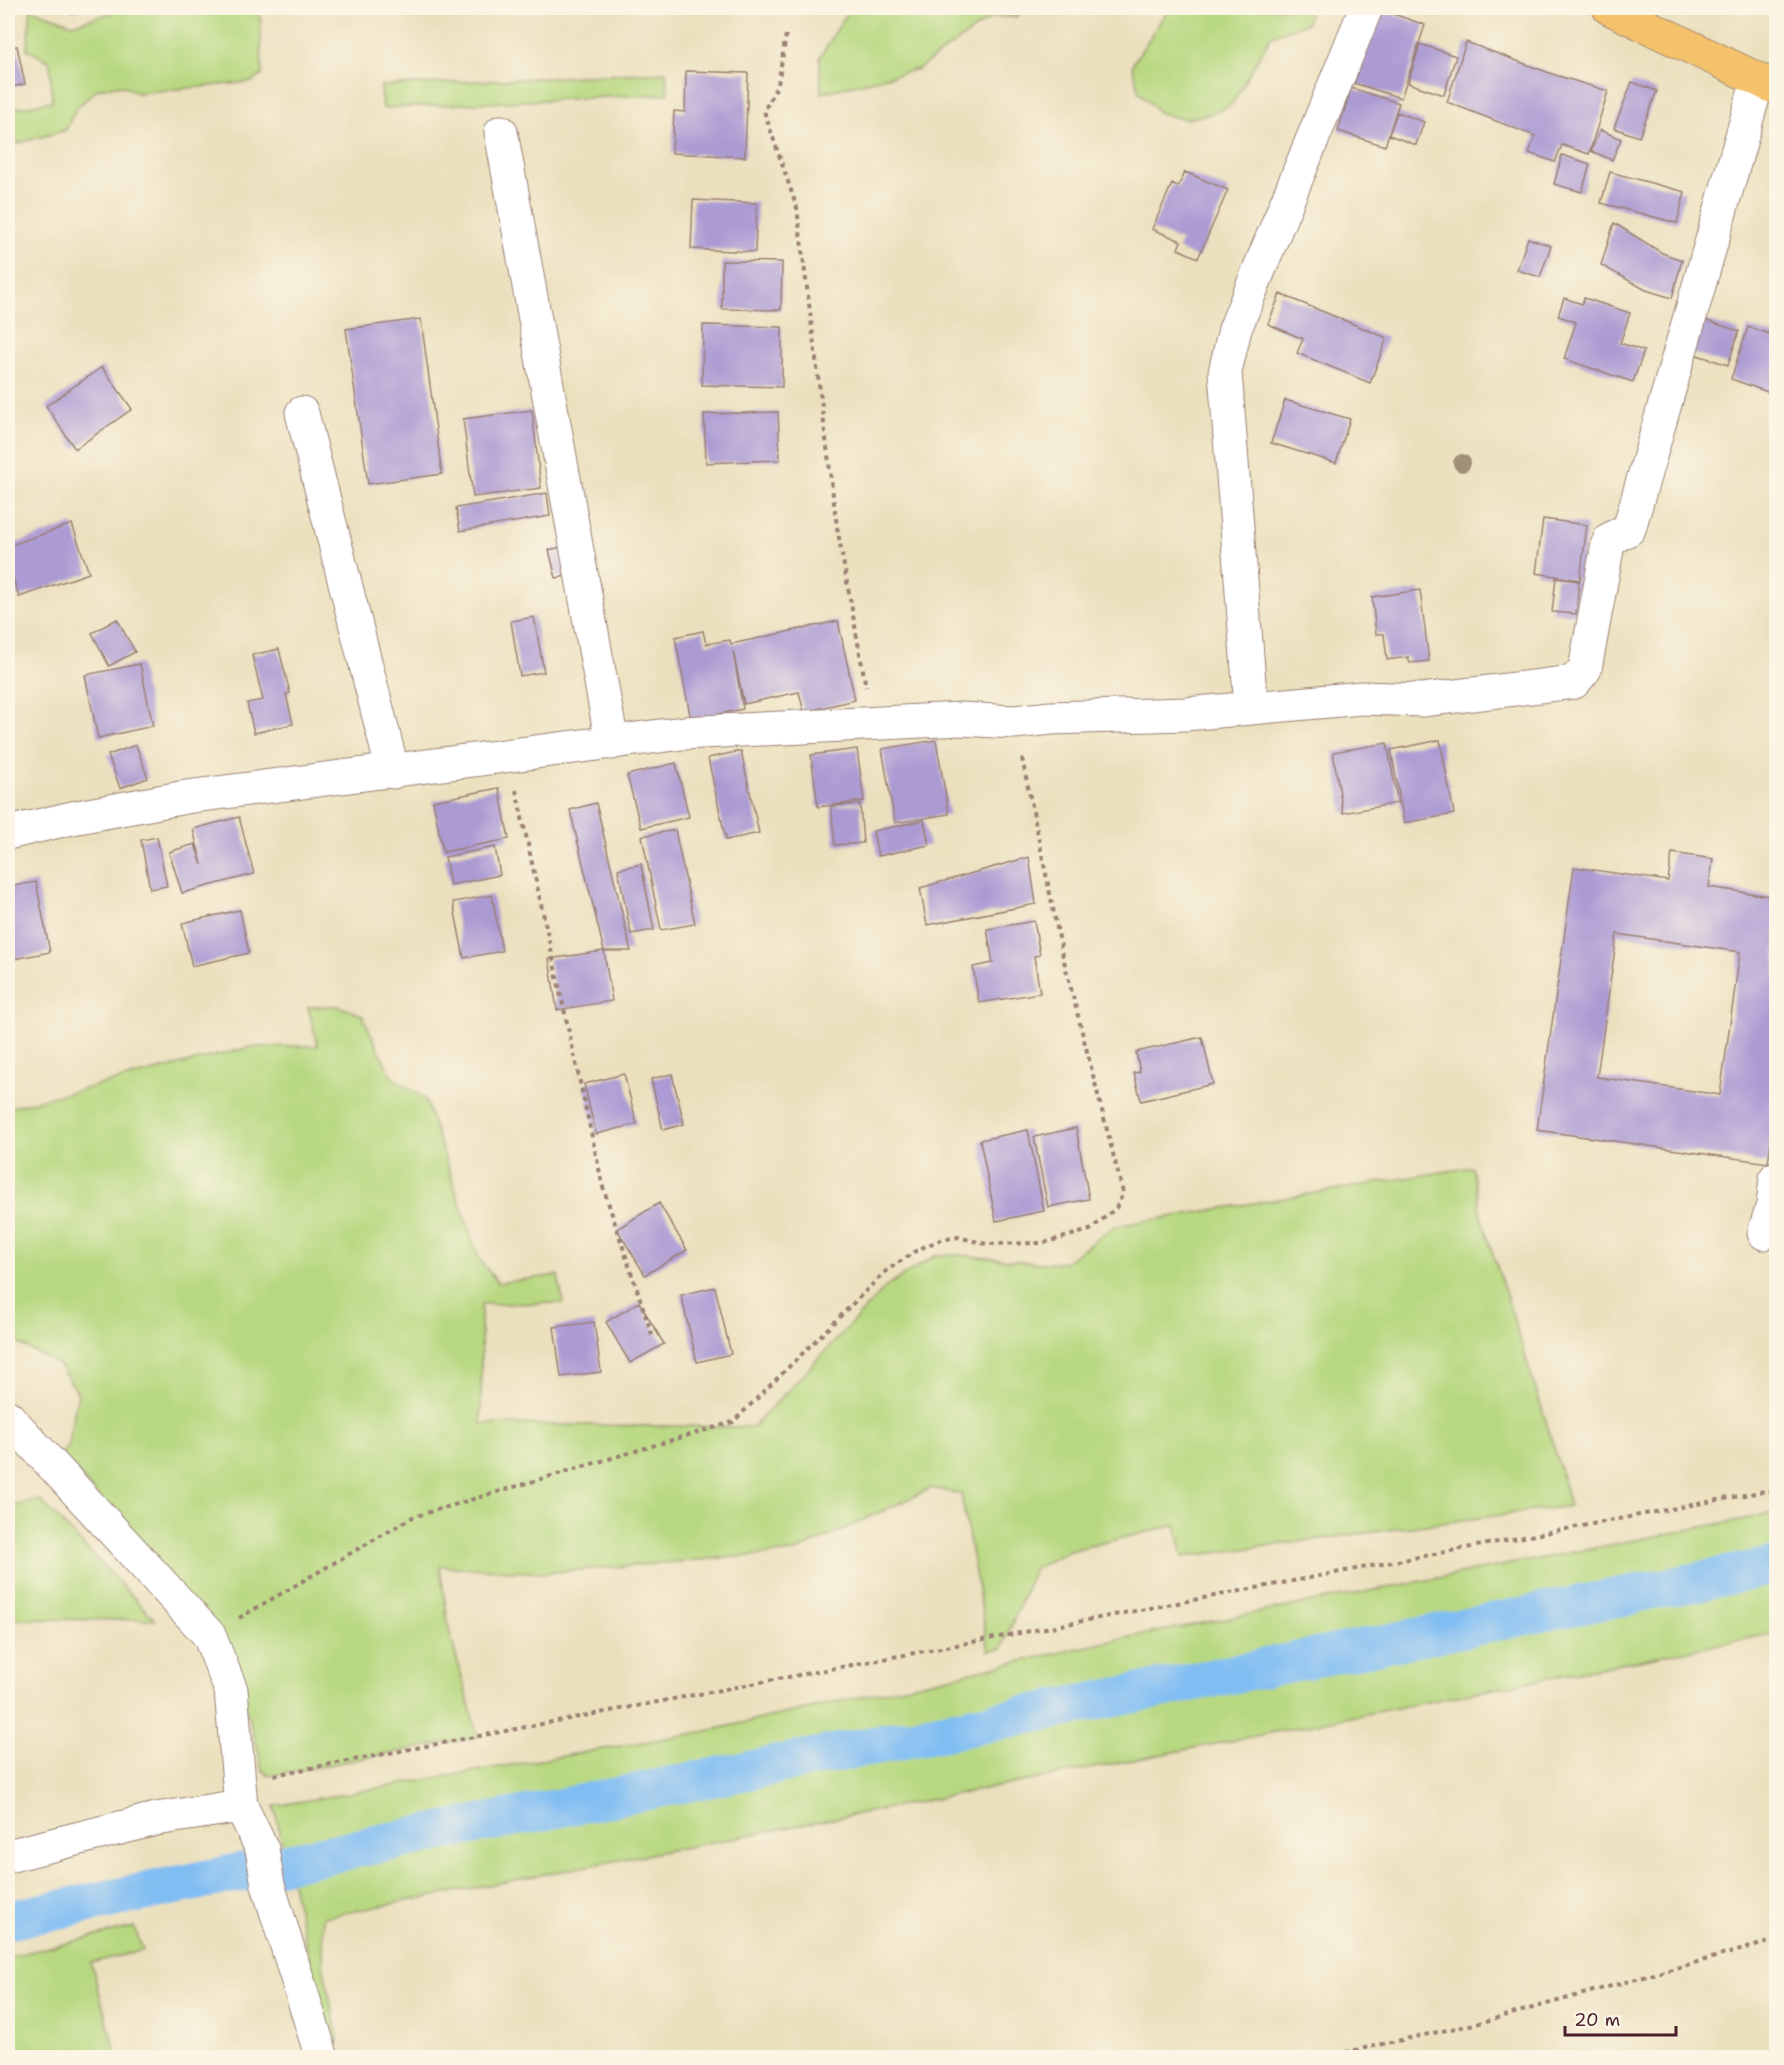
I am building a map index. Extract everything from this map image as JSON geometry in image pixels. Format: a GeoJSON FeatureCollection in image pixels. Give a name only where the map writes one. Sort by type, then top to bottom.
{"type":"FeatureCollection","features":[{"type":"Feature","properties":{"kind":"main road"},"geometry":{"type":"LineString","coordinates":[[1609,8],[1767,84]]}},
{"type":"Feature","properties":{"kind":"street"},"geometry":{"type":"LineString","coordinates":[[1251,708],[1225,372],[1235,329],[1366,8]]}},
{"type":"Feature","properties":{"kind":"street"},"geometry":{"type":"LineString","coordinates":[[8,833],[72,818],[186,797],[683,734],[961,719],[1014,722],[1051,718],[1186,714],[1362,698],[1434,699],[1574,682],[1585,669],[1608,544],[1610,539],[1629,529],[1767,84]]}},
{"type":"Feature","properties":{"kind":"street"},"geometry":{"type":"LineString","coordinates":[[501,132],[612,743]]}},
{"type":"Feature","properties":{"kind":"street"},"geometry":{"type":"LineString","coordinates":[[302,413],[393,772]]}},
{"type":"Feature","properties":{"kind":"street"},"geometry":{"type":"LineString","coordinates":[[1764,1233],[1773,1205],[1776,1178]]}},
{"type":"Feature","properties":{"kind":"street"},"geometry":{"type":"LineString","coordinates":[[8,1417],[209,1635],[231,1690],[239,1794],[262,1848],[268,1885],[321,2058]]}},
{"type":"Feature","properties":{"kind":"street"},"geometry":{"type":"LineString","coordinates":[[8,1857],[156,1819],[239,1794]]}},
{"type":"Feature","properties":{"kind":"path"},"geometry":{"type":"LineString","coordinates":[[786,35],[778,84],[764,111],[797,208],[837,527],[871,724]]}},
{"type":"Feature","properties":{"kind":"path"},"geometry":{"type":"LineString","coordinates":[[209,1635],[413,1517],[734,1422],[887,1270],[919,1249],[940,1240],[958,1238],[986,1244],[1043,1243],[1090,1230],[1116,1208],[1123,1192],[1063,957],[1014,722]]}},
{"type":"Feature","properties":{"kind":"path"},"geometry":{"type":"LineString","coordinates":[[509,757],[603,1187],[653,1338]]}},
{"type":"Feature","properties":{"kind":"path"},"geometry":{"type":"LineString","coordinates":[[239,1794],[1776,1489]]}},
{"type":"Feature","properties":{"kind":"path"},"geometry":{"type":"LineString","coordinates":[[1319,2058],[1479,2023],[1776,1940]]}},
{"type":"Feature","properties":{"kind":"green space"},"geometry":{"type":"Polygon","coordinates":[[[113,8],[260,8],[262,75],[251,82],[137,93],[122,85],[98,89],[76,108],[66,130],[8,146],[8,110],[52,101],[50,62],[27,49],[31,9],[73,24],[112,13],[113,8]]]}},
{"type":"Feature","properties":{"kind":"green space"},"geometry":{"type":"Polygon","coordinates":[[[850,8],[1026,8],[1016,17],[992,17],[918,69],[821,93],[820,57],[850,8]]]}},
{"type":"Feature","properties":{"kind":"green space"},"geometry":{"type":"Polygon","coordinates":[[[1169,8],[1310,8],[1307,23],[1271,36],[1232,104],[1217,112],[1186,119],[1161,114],[1139,92],[1132,65],[1169,8]]]}},
{"type":"Feature","properties":{"kind":"green space"},"geometry":{"type":"Polygon","coordinates":[[[666,72],[668,94],[383,108],[381,86],[666,72]]]}},
{"type":"Feature","properties":{"kind":"green space"},"geometry":{"type":"Polygon","coordinates":[[[338,1006],[362,1015],[392,1077],[425,1099],[479,1259],[498,1283],[558,1275],[563,1303],[481,1304],[481,1424],[753,1427],[888,1285],[936,1255],[1064,1263],[1115,1226],[1472,1167],[1481,1216],[1554,1447],[1570,1506],[1183,1557],[1176,1525],[1069,1551],[1034,1569],[1002,1649],[989,1651],[961,1494],[932,1488],[795,1552],[542,1573],[440,1566],[449,1630],[478,1737],[269,1776],[262,1770],[228,1650],[61,1453],[68,1447],[78,1393],[58,1364],[8,1338],[8,1108],[250,1047],[318,1046],[308,1007],[338,1006]]]}},
{"type":"Feature","properties":{"kind":"green space"},"geometry":{"type":"Polygon","coordinates":[[[40,1500],[155,1620],[8,1619],[8,1507],[40,1500]]]}},
{"type":"Feature","properties":{"kind":"green space"},"geometry":{"type":"Polygon","coordinates":[[[1776,1513],[1776,1633],[323,1917],[323,1965],[339,2043],[329,2044],[274,1806],[707,1731],[1125,1638],[1776,1513]]]}},
{"type":"Feature","properties":{"kind":"green space"},"geometry":{"type":"Polygon","coordinates":[[[134,1927],[143,1950],[91,1963],[117,2057],[8,2057],[8,1957],[134,1927]]]}},
{"type":"Feature","properties":{"kind":"building"},"geometry":{"type":"Polygon","coordinates":[[[71,8],[86,8],[72,12],[71,8]]]}},
{"type":"Feature","properties":{"kind":"building"},"geometry":{"type":"Polygon","coordinates":[[[1379,9],[1425,25],[1401,98],[1354,83],[1379,9]]]}},
{"type":"Feature","properties":{"kind":"building"},"geometry":{"type":"Polygon","coordinates":[[[1466,42],[1555,75],[1608,91],[1589,154],[1562,145],[1555,162],[1529,153],[1535,136],[1447,102],[1466,42]]]}},
{"type":"Feature","properties":{"kind":"building"},"geometry":{"type":"Polygon","coordinates":[[[1420,44],[1456,56],[1444,95],[1408,83],[1420,44]]]}},
{"type":"Feature","properties":{"kind":"building"},"geometry":{"type":"Polygon","coordinates":[[[17,46],[25,84],[8,88],[8,48],[17,46]]]}},
{"type":"Feature","properties":{"kind":"building"},"geometry":{"type":"Polygon","coordinates":[[[686,71],[748,73],[745,157],[672,153],[674,111],[685,112],[686,71]]]}},
{"type":"Feature","properties":{"kind":"building"},"geometry":{"type":"Polygon","coordinates":[[[1632,82],[1657,91],[1639,137],[1614,128],[1632,82]]]}},
{"type":"Feature","properties":{"kind":"building"},"geometry":{"type":"Polygon","coordinates":[[[1351,88],[1399,103],[1385,146],[1338,131],[1351,88]]]}},
{"type":"Feature","properties":{"kind":"building"},"geometry":{"type":"Polygon","coordinates":[[[1397,112],[1424,122],[1416,145],[1389,135],[1397,112]]]}},
{"type":"Feature","properties":{"kind":"building"},"geometry":{"type":"Polygon","coordinates":[[[1600,130],[1621,139],[1612,160],[1591,151],[1600,130]]]}},
{"type":"Feature","properties":{"kind":"building"},"geometry":{"type":"Polygon","coordinates":[[[1562,155],[1590,164],[1582,192],[1554,184],[1562,155]]]}},
{"type":"Feature","properties":{"kind":"building"},"geometry":{"type":"Polygon","coordinates":[[[1185,172],[1228,190],[1198,258],[1178,249],[1181,241],[1152,229],[1172,184],[1178,187],[1185,172]]]}},
{"type":"Feature","properties":{"kind":"building"},"geometry":{"type":"Polygon","coordinates":[[[1610,172],[1685,192],[1677,223],[1601,203],[1610,172]]]}},
{"type":"Feature","properties":{"kind":"building"},"geometry":{"type":"Polygon","coordinates":[[[693,200],[757,203],[755,252],[691,249],[693,200]]]}},
{"type":"Feature","properties":{"kind":"building"},"geometry":{"type":"Polygon","coordinates":[[[1614,223],[1662,253],[1682,260],[1672,298],[1646,290],[1601,265],[1614,223]]]}},
{"type":"Feature","properties":{"kind":"building"},"geometry":{"type":"Polygon","coordinates":[[[1528,238],[1551,246],[1540,277],[1517,270],[1528,238]]]}},
{"type":"Feature","properties":{"kind":"building"},"geometry":{"type":"Polygon","coordinates":[[[722,261],[782,262],[781,310],[722,309],[722,261]]]}},
{"type":"Feature","properties":{"kind":"building"},"geometry":{"type":"Polygon","coordinates":[[[1280,294],[1387,338],[1370,383],[1297,353],[1303,339],[1268,324],[1280,294]]]}},
{"type":"Feature","properties":{"kind":"building"},"geometry":{"type":"Polygon","coordinates":[[[1564,298],[1582,304],[1584,298],[1630,313],[1620,343],[1644,351],[1633,382],[1564,359],[1576,322],[1558,316],[1564,298]]]}},
{"type":"Feature","properties":{"kind":"building"},"geometry":{"type":"Polygon","coordinates":[[[421,319],[442,474],[368,484],[346,329],[421,319]]]}},
{"type":"Feature","properties":{"kind":"building"},"geometry":{"type":"Polygon","coordinates":[[[1701,319],[1739,331],[1728,365],[1691,353],[1701,319]]]}},
{"type":"Feature","properties":{"kind":"building"},"geometry":{"type":"Polygon","coordinates":[[[703,325],[782,327],[782,387],[702,385],[703,325]]]}},
{"type":"Feature","properties":{"kind":"building"},"geometry":{"type":"Polygon","coordinates":[[[1748,327],[1776,336],[1776,395],[1731,379],[1748,327]]]}},
{"type":"Feature","properties":{"kind":"building"},"geometry":{"type":"Polygon","coordinates":[[[102,367],[132,409],[75,449],[46,406],[102,367]]]}},
{"type":"Feature","properties":{"kind":"building"},"geometry":{"type":"Polygon","coordinates":[[[1285,400],[1350,419],[1336,463],[1271,443],[1285,400]]]}},
{"type":"Feature","properties":{"kind":"building"},"geometry":{"type":"Polygon","coordinates":[[[532,410],[541,488],[473,497],[463,419],[532,410]]]}},
{"type":"Feature","properties":{"kind":"building"},"geometry":{"type":"Polygon","coordinates":[[[778,412],[780,460],[706,463],[704,414],[778,412]]]}},
{"type":"Feature","properties":{"kind":"building"},"geometry":{"type":"Polygon","coordinates":[[[547,493],[550,516],[460,531],[456,508],[547,493]]]}},
{"type":"Feature","properties":{"kind":"building"},"geometry":{"type":"Polygon","coordinates":[[[1543,519],[1587,525],[1580,580],[1536,573],[1543,519]]]}},
{"type":"Feature","properties":{"kind":"building"},"geometry":{"type":"Polygon","coordinates":[[[72,524],[89,573],[19,597],[8,563],[8,546],[72,524]]]}},
{"type":"Feature","properties":{"kind":"building"},"geometry":{"type":"Polygon","coordinates":[[[574,544],[581,573],[556,578],[549,550],[574,544]]]}},
{"type":"Feature","properties":{"kind":"building"},"geometry":{"type":"Polygon","coordinates":[[[1556,578],[1579,581],[1576,614],[1552,612],[1556,578]]]}},
{"type":"Feature","properties":{"kind":"building"},"geometry":{"type":"Polygon","coordinates":[[[1420,590],[1429,661],[1410,663],[1408,657],[1387,660],[1384,634],[1376,634],[1372,597],[1420,590]]]}},
{"type":"Feature","properties":{"kind":"building"},"geometry":{"type":"Polygon","coordinates":[[[534,617],[544,672],[520,676],[511,621],[534,617]]]}},
{"type":"Feature","properties":{"kind":"building"},"geometry":{"type":"Polygon","coordinates":[[[117,619],[135,652],[109,666],[92,633],[117,619]]]}},
{"type":"Feature","properties":{"kind":"building"},"geometry":{"type":"Polygon","coordinates":[[[838,621],[855,700],[804,712],[799,692],[744,704],[733,651],[743,709],[691,720],[675,637],[703,631],[706,644],[730,640],[731,644],[838,621]]]}},
{"type":"Feature","properties":{"kind":"building"},"geometry":{"type":"Polygon","coordinates":[[[279,649],[290,693],[286,694],[293,724],[254,733],[247,703],[263,700],[252,655],[279,649]]]}},
{"type":"Feature","properties":{"kind":"building"},"geometry":{"type":"Polygon","coordinates":[[[140,664],[153,726],[98,738],[85,675],[140,664]]]}},
{"type":"Feature","properties":{"kind":"building"},"geometry":{"type":"Polygon","coordinates":[[[936,740],[949,814],[895,823],[882,749],[936,740]]]}},
{"type":"Feature","properties":{"kind":"building"},"geometry":{"type":"Polygon","coordinates":[[[1440,740],[1454,814],[1404,823],[1391,750],[1440,740]]]}},
{"type":"Feature","properties":{"kind":"building"},"geometry":{"type":"Polygon","coordinates":[[[1387,743],[1398,803],[1343,813],[1333,752],[1387,743]]]}},
{"type":"Feature","properties":{"kind":"building"},"geometry":{"type":"Polygon","coordinates":[[[136,745],[148,778],[120,788],[108,755],[136,745]]]}},
{"type":"Feature","properties":{"kind":"building"},"geometry":{"type":"Polygon","coordinates":[[[857,749],[864,801],[818,807],[811,755],[857,749]]]}},
{"type":"Feature","properties":{"kind":"building"},"geometry":{"type":"Polygon","coordinates":[[[741,751],[759,833],[726,840],[708,758],[741,751]]]}},
{"type":"Feature","properties":{"kind":"building"},"geometry":{"type":"Polygon","coordinates":[[[676,763],[689,817],[641,828],[627,775],[676,763]]]}},
{"type":"Feature","properties":{"kind":"building"},"geometry":{"type":"Polygon","coordinates":[[[499,788],[509,839],[443,852],[433,801],[499,788]]]}},
{"type":"Feature","properties":{"kind":"building"},"geometry":{"type":"Polygon","coordinates":[[[596,803],[631,951],[604,951],[570,810],[596,803]]]}},
{"type":"Feature","properties":{"kind":"building"},"geometry":{"type":"Polygon","coordinates":[[[860,804],[863,843],[835,845],[831,806],[860,804]]]}},
{"type":"Feature","properties":{"kind":"building"},"geometry":{"type":"Polygon","coordinates":[[[239,817],[254,874],[182,893],[169,852],[195,844],[202,865],[193,829],[239,817]]]}},
{"type":"Feature","properties":{"kind":"building"},"geometry":{"type":"Polygon","coordinates":[[[924,820],[929,845],[878,856],[873,831],[924,820]]]}},
{"type":"Feature","properties":{"kind":"building"},"geometry":{"type":"Polygon","coordinates":[[[675,830],[695,924],[661,930],[642,836],[675,830]]]}},
{"type":"Feature","properties":{"kind":"building"},"geometry":{"type":"Polygon","coordinates":[[[157,837],[167,886],[150,889],[141,840],[157,837]]]}},
{"type":"Feature","properties":{"kind":"building"},"geometry":{"type":"Polygon","coordinates":[[[495,847],[500,875],[450,885],[445,857],[495,847]]]}},
{"type":"Feature","properties":{"kind":"building"},"geometry":{"type":"Polygon","coordinates":[[[1672,853],[1713,859],[1709,887],[1776,897],[1776,1102],[1768,1163],[1537,1130],[1574,867],[1668,881],[1672,853]],[[1617,934],[1597,1077],[1720,1095],[1740,952],[1617,934]]]}},
{"type":"Feature","properties":{"kind":"building"},"geometry":{"type":"Polygon","coordinates":[[[1029,857],[1036,904],[927,925],[920,888],[1029,857]]]}},
{"type":"Feature","properties":{"kind":"building"},"geometry":{"type":"Polygon","coordinates":[[[641,864],[654,930],[631,934],[618,869],[641,864]]]}},
{"type":"Feature","properties":{"kind":"building"},"geometry":{"type":"Polygon","coordinates":[[[36,882],[50,952],[8,960],[8,887],[36,882]]]}},
{"type":"Feature","properties":{"kind":"building"},"geometry":{"type":"Polygon","coordinates":[[[492,895],[502,951],[464,958],[453,902],[492,895]]]}},
{"type":"Feature","properties":{"kind":"building"},"geometry":{"type":"Polygon","coordinates":[[[240,910],[249,953],[192,966],[182,923],[240,910]]]}},
{"type":"Feature","properties":{"kind":"building"},"geometry":{"type":"Polygon","coordinates":[[[1034,921],[1040,955],[1034,956],[1040,993],[979,1003],[973,967],[993,963],[987,929],[1034,921]]]}},
{"type":"Feature","properties":{"kind":"building"},"geometry":{"type":"Polygon","coordinates":[[[604,951],[612,1001],[557,1010],[549,959],[604,951]]]}},
{"type":"Feature","properties":{"kind":"building"},"geometry":{"type":"Polygon","coordinates":[[[1202,1037],[1213,1084],[1141,1101],[1134,1073],[1140,1072],[1136,1052],[1202,1037]]]}},
{"type":"Feature","properties":{"kind":"building"},"geometry":{"type":"Polygon","coordinates":[[[624,1074],[637,1124],[596,1134],[584,1084],[624,1074]]]}},
{"type":"Feature","properties":{"kind":"building"},"geometry":{"type":"Polygon","coordinates":[[[672,1074],[684,1124],[663,1130],[651,1079],[672,1074]]]}},
{"type":"Feature","properties":{"kind":"building"},"geometry":{"type":"Polygon","coordinates":[[[1076,1128],[1089,1199],[1048,1207],[1034,1137],[1076,1128]]]}},
{"type":"Feature","properties":{"kind":"building"},"geometry":{"type":"Polygon","coordinates":[[[1028,1130],[1044,1211],[996,1221],[980,1140],[1028,1130]]]}},
{"type":"Feature","properties":{"kind":"building"},"geometry":{"type":"Polygon","coordinates":[[[659,1203],[687,1250],[645,1275],[617,1229],[659,1203]]]}},
{"type":"Feature","properties":{"kind":"building"},"geometry":{"type":"Polygon","coordinates":[[[715,1287],[731,1354],[697,1362],[681,1295],[715,1287]]]}},
{"type":"Feature","properties":{"kind":"building"},"geometry":{"type":"Polygon","coordinates":[[[639,1302],[664,1344],[630,1363],[606,1322],[639,1302]]]}},
{"type":"Feature","properties":{"kind":"building"},"geometry":{"type":"Polygon","coordinates":[[[594,1322],[601,1372],[561,1377],[554,1327],[594,1322]]]}},
{"type":"Feature","properties":{"kind":"waterway"},"geometry":{"type":"LineString","coordinates":[[8,1920],[383,1843],[1776,1566]]}}]}
